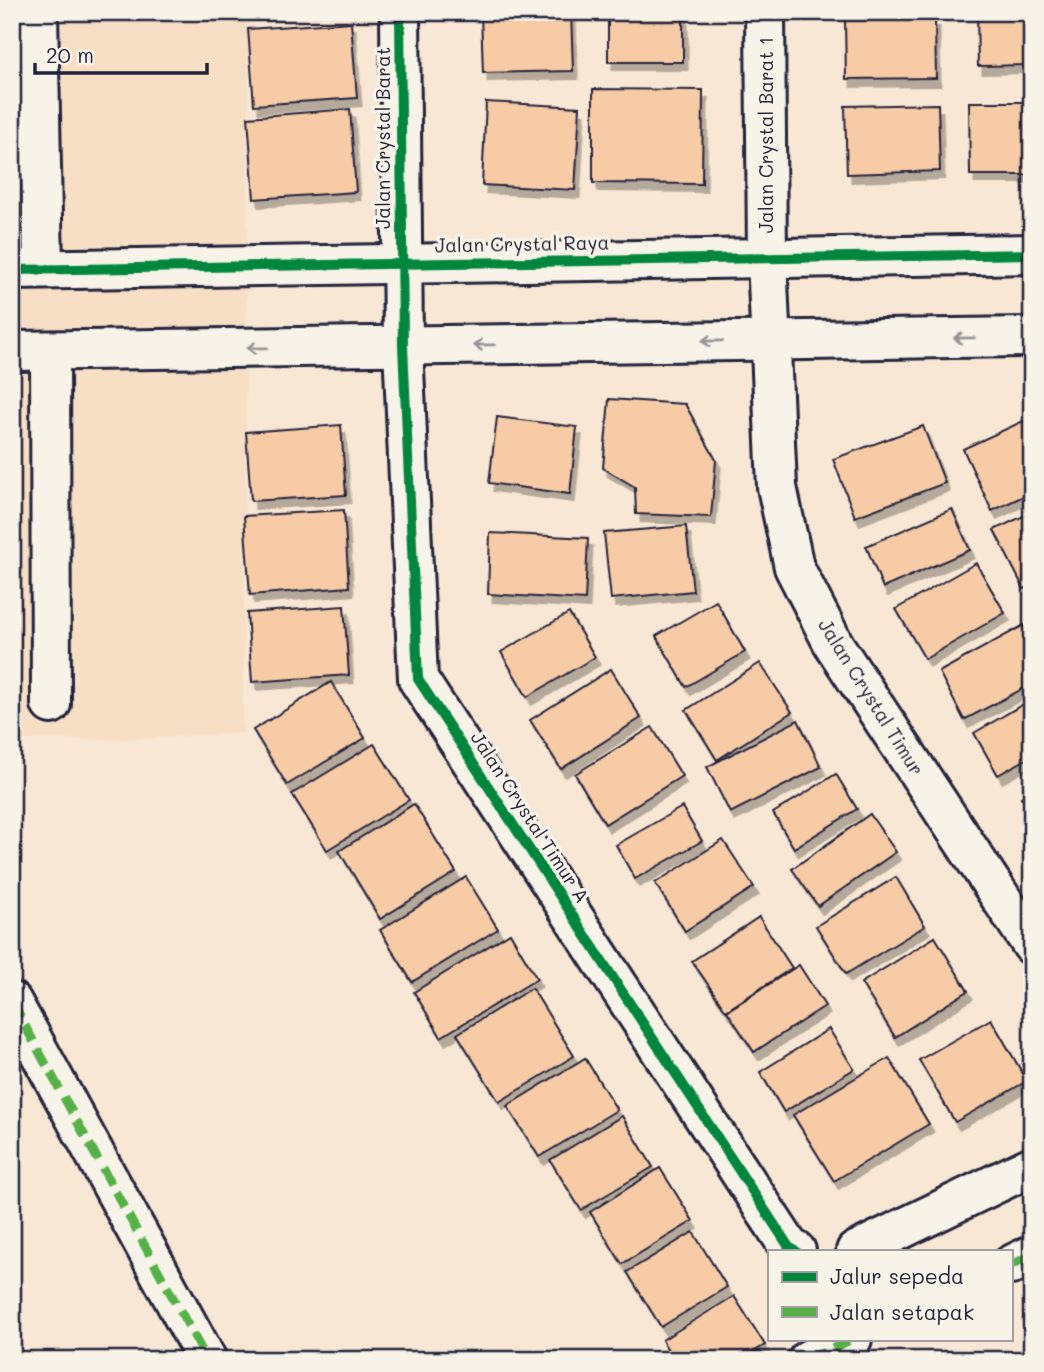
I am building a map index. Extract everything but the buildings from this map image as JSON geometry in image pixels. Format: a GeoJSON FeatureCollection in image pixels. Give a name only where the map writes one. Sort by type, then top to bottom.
{"type":"FeatureCollection","features":[{"type":"Feature","properties":{"kind":"street"},"geometry":{"type":"LineString","coordinates":[[28,269],[38,12]]}},
{"type":"Feature","properties":{"kind":"street","name":"Jalan Crystal Barat"},"geometry":{"type":"LineString","coordinates":[[400,12],[403,346]]}},
{"type":"Feature","properties":{"kind":"street","name":"Jalan Crystal Barat 1"},"geometry":{"type":"LineString","coordinates":[[765,12],[767,258],[771,341]]}},
{"type":"Feature","properties":{"kind":"street","name":"Jalan Crystal Raya"},"geometry":{"type":"LineString","coordinates":[[28,269],[1032,254]]}},
{"type":"Feature","properties":{"kind":"street"},"geometry":{"type":"LineString","coordinates":[[12,351],[1032,337]]}},
{"type":"Feature","properties":{"kind":"street","name":"Jalan Crystal Timur"},"geometry":{"type":"LineString","coordinates":[[771,341],[777,486],[794,567],[834,645],[1032,946]]}},
{"type":"Feature","properties":{"kind":"street","name":"Jalan Crystal Timur A"},"geometry":{"type":"LineString","coordinates":[[403,346],[418,678],[789,1247],[794,1250]]}},
{"type":"Feature","properties":{"kind":"street"},"geometry":{"type":"LineString","coordinates":[[50,351],[51,704]]}},
{"type":"Feature","properties":{"kind":"street"},"geometry":{"type":"LineString","coordinates":[[12,1002],[207,1360]]}},
{"type":"Feature","properties":{"kind":"street"},"geometry":{"type":"LineString","coordinates":[[858,1250],[1032,1166]]}},
{"type":"Feature","properties":{"kind":"street"},"geometry":{"type":"LineString","coordinates":[[1012,1265],[1032,1255]]}},
{"type":"Feature","properties":{"kind":"street"},"geometry":{"type":"LineString","coordinates":[[808,1360],[850,1340]]}},
{"type":"Feature","properties":{"kind":"shaded area"},"geometry":{"type":"Polygon","coordinates":[[[12,12],[249,12],[243,733],[135,739],[13,740],[12,12]]]}},
{"type":"Feature","properties":{"kind":"marked path"},"geometry":{"type":"LineString","coordinates":[[12,1002],[207,1360]]}},
{"type":"Feature","properties":{"kind":"marked path"},"geometry":{"type":"LineString","coordinates":[[1012,1265],[1032,1255]]}},
{"type":"Feature","properties":{"kind":"marked path"},"geometry":{"type":"LineString","coordinates":[[808,1360],[850,1340]]}},
{"type":"Feature","properties":{"kind":"cycle path"},"geometry":{"type":"LineString","coordinates":[[400,12],[403,346],[418,679],[789,1247],[794,1250]]}},
{"type":"Feature","properties":{"kind":"cycle path"},"geometry":{"type":"LineString","coordinates":[[12,270],[1032,254]]}}]}
